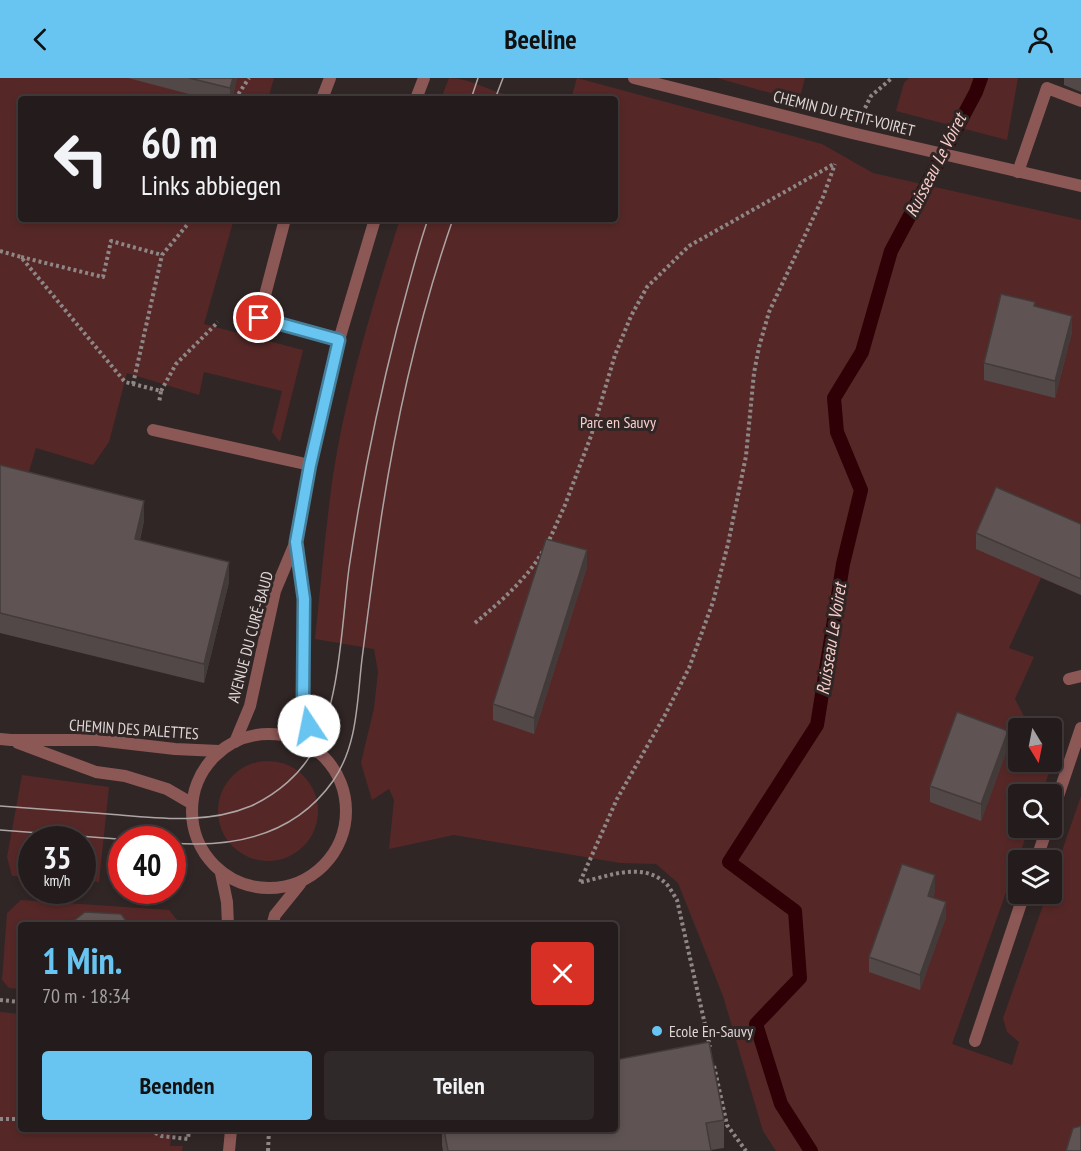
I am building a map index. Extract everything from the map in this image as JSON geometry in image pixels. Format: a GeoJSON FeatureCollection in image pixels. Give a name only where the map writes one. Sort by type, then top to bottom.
{"type":"FeatureCollection","features":[{"type":"Feature","properties":{"kind":"street"},"geometry":{"type":"LineString","coordinates":[[323,96],[330,78]]}},
{"type":"Feature","properties":{"kind":"street"},"geometry":{"type":"LineString","coordinates":[[417,96],[424,78]]}},
{"type":"Feature","properties":{"kind":"street","name":"CHEMIN DU PETIT-VOIRET"},"geometry":{"type":"LineString","coordinates":[[634,78],[852,133],[1081,186]]}},
{"type":"Feature","properties":{"kind":"street"},"geometry":{"type":"LineString","coordinates":[[1017,172],[1047,88],[1081,100]]}},
{"type":"Feature","properties":{"kind":"street"},"geometry":{"type":"LineString","coordinates":[[284,222],[259,318],[339,340]]}},
{"type":"Feature","properties":{"kind":"street","name":"AVENUE DU CURÉ-BAUD"},"geometry":{"type":"LineString","coordinates":[[235,741],[250,706],[275,591],[296,542],[310,465],[339,340],[374,222]]}},
{"type":"Feature","properties":{"kind":"street"},"geometry":{"type":"LineString","coordinates":[[153,430],[310,465]]}},
{"type":"Feature","properties":{"kind":"street","name":"AVENUE DU CURÉ-BAUD"},"geometry":{"type":"LineString","coordinates":[[296,542],[304,599],[303,703],[314,749]]}},
{"type":"Feature","properties":{"kind":"street"},"geometry":{"type":"LineString","coordinates":[[1062,784],[1081,728]]}},
{"type":"Feature","properties":{"kind":"street"},"geometry":{"type":"LineString","coordinates":[[268,733],[284,735],[314,749],[324,756],[337,775],[345,801],[344,826],[339,846],[329,862],[317,874],[300,884],[279,889],[261,888],[237,882],[221,873],[201,850],[193,830],[191,803],[196,783],[205,765],[219,751],[235,741],[268,733]]}},
{"type":"Feature","properties":{"kind":"street","name":"CHEMIN DES PALETTES"},"geometry":{"type":"LineString","coordinates":[[6,740],[97,740],[175,749],[219,751]]}},
{"type":"Feature","properties":{"kind":"street","name":"CHEMIN DES PALETTES"},"geometry":{"type":"LineString","coordinates":[[6,740],[96,772],[125,776],[167,789],[191,803]]}},
{"type":"Feature","properties":{"kind":"street"},"geometry":{"type":"LineString","coordinates":[[221,873],[227,902],[228,922]]}},
{"type":"Feature","properties":{"kind":"street"},"geometry":{"type":"LineString","coordinates":[[273,922],[275,915],[300,884]]}},
{"type":"Feature","properties":{"kind":"street"},"geometry":{"type":"LineString","coordinates":[[975,1041],[1021,904]]}},
{"type":"Feature","properties":{"kind":"street"},"geometry":{"type":"LineString","coordinates":[[229,1151],[231,1132]]}},
{"type":"Feature","properties":{"kind":"path"},"geometry":{"type":"LineString","coordinates":[[237,96],[249,78]]}},
{"type":"Feature","properties":{"kind":"path"},"geometry":{"type":"LineString","coordinates":[[852,133],[871,96],[892,78]]}},
{"type":"Feature","properties":{"kind":"path"},"geometry":{"type":"LineString","coordinates":[[475,623],[520,582],[535,564],[547,543],[565,505],[591,436],[615,355],[631,316],[647,287],[689,246],[834,164],[823,197],[770,312],[759,346],[746,456],[728,544],[713,602],[689,668],[665,716],[617,799],[580,882],[631,870],[665,882],[676,900],[727,1125],[746,1151]]}},
{"type":"Feature","properties":{"kind":"path"},"geometry":{"type":"LineString","coordinates":[[133,384],[162,255],[190,222]]}},
{"type":"Feature","properties":{"kind":"path"},"geometry":{"type":"LineString","coordinates":[[0,251],[103,277],[111,241],[162,255]]}},
{"type":"Feature","properties":{"kind":"path"},"geometry":{"type":"LineString","coordinates":[[21,257],[125,382],[161,391]]}},
{"type":"Feature","properties":{"kind":"path"},"geometry":{"type":"LineString","coordinates":[[153,430],[161,391],[176,364],[218,322]]}},
{"type":"Feature","properties":{"kind":"path"},"geometry":{"type":"LineString","coordinates":[[0,1000],[18,1002]]}},
{"type":"Feature","properties":{"kind":"path"},"geometry":{"type":"LineString","coordinates":[[0,1119],[18,1119]]}},
{"type":"Feature","properties":{"kind":"path"},"geometry":{"type":"LineString","coordinates":[[154,1132],[161,1136],[188,1139],[189,1132]]}},
{"type":"Feature","properties":{"kind":"path"},"geometry":{"type":"LineString","coordinates":[[268,1151],[269,1132]]}},
{"type":"Feature","properties":{"kind":"green space"},"geometry":{"type":"Polygon","coordinates":[[[0,78],[274,78],[269,96],[18,96],[18,222],[233,222],[204,324],[303,350],[280,442],[272,432],[282,391],[204,372],[199,395],[127,373],[109,442],[93,465],[36,448],[27,478],[0,471],[0,78]]]}},
{"type":"Feature","properties":{"kind":"green space"},"geometry":{"type":"Polygon","coordinates":[[[449,78],[464,80],[509,95],[524,96],[442,96],[449,78]]]}},
{"type":"Feature","properties":{"kind":"green space","name":"Parc en Sauvy"},"geometry":{"type":"Polygon","coordinates":[[[577,78],[822,144],[873,173],[1081,220],[1081,595],[1041,578],[1009,648],[1034,657],[1015,699],[1025,718],[1008,718],[1008,772],[1049,772],[1045,784],[1008,784],[1008,838],[1025,838],[1021,850],[1008,850],[1008,887],[952,1044],[1012,1065],[1019,1042],[1007,1032],[1003,1018],[1043,904],[1062,904],[1062,851],[1081,796],[1081,1151],[776,1151],[763,1131],[723,996],[678,883],[656,864],[620,863],[454,835],[389,849],[394,800],[389,789],[372,800],[361,763],[374,708],[378,672],[374,649],[315,639],[335,462],[368,322],[399,222],[618,222],[618,96],[572,96],[577,78]]]}},
{"type":"Feature","properties":{"kind":"green space"},"geometry":{"type":"Polygon","coordinates":[[[717,78],[805,78],[799,101],[717,78]]]}},
{"type":"Feature","properties":{"kind":"green space"},"geometry":{"type":"Polygon","coordinates":[[[909,78],[1018,78],[1007,140],[896,111],[904,83],[909,78]]]}},
{"type":"Feature","properties":{"kind":"green space"},"geometry":{"type":"Polygon","coordinates":[[[268,761],[296,769],[310,783],[318,811],[310,839],[296,853],[268,861],[240,853],[226,839],[218,811],[226,783],[240,769],[268,761]]]}},
{"type":"Feature","properties":{"kind":"green space"},"geometry":{"type":"Polygon","coordinates":[[[22,775],[109,787],[99,882],[96,882],[96,826],[18,826],[18,876],[12,876],[7,857],[22,775]]]}},
{"type":"Feature","properties":{"kind":"green space"},"geometry":{"type":"Polygon","coordinates":[[[18,903],[169,910],[179,922],[18,922],[18,989],[9,988],[2,980],[7,913],[18,903]]]}},
{"type":"Feature","properties":{"kind":"green space"},"geometry":{"type":"Polygon","coordinates":[[[0,1012],[18,1014],[18,1132],[172,1132],[170,1146],[183,1146],[182,1151],[0,1151],[0,1012]]]}},
{"type":"Feature","properties":{"kind":"building"},"geometry":{"type":"Polygon","coordinates":[[[189,78],[233,78],[230,88],[189,78]]]}},
{"type":"Feature","properties":{"kind":"building"},"geometry":{"type":"Polygon","coordinates":[[[1001,294],[1035,302],[1034,306],[1072,316],[1055,381],[984,363],[1001,294]]]}},
{"type":"Feature","properties":{"kind":"building"},"geometry":{"type":"Polygon","coordinates":[[[0,465],[144,501],[135,539],[229,562],[204,664],[0,613],[0,465]]]}},
{"type":"Feature","properties":{"kind":"building"},"geometry":{"type":"Polygon","coordinates":[[[996,487],[1081,524],[1081,579],[976,533],[996,487]]]}},
{"type":"Feature","properties":{"kind":"building"},"geometry":{"type":"Polygon","coordinates":[[[546,539],[587,550],[534,718],[493,704],[546,539]]]}},
{"type":"Feature","properties":{"kind":"building"},"geometry":{"type":"Polygon","coordinates":[[[957,712],[1008,731],[981,804],[930,786],[957,712]]]}},
{"type":"Feature","properties":{"kind":"building"},"geometry":{"type":"Polygon","coordinates":[[[902,864],[935,875],[928,896],[946,902],[920,975],[869,957],[902,864]]]}},
{"type":"Feature","properties":{"kind":"building"},"geometry":{"type":"Polygon","coordinates":[[[85,912],[121,914],[127,922],[72,922],[85,912]]]}},
{"type":"Feature","properties":{"kind":"building"},"geometry":{"type":"Polygon","coordinates":[[[709,1042],[724,1120],[706,1123],[711,1151],[448,1151],[444,1132],[618,1132],[618,1059],[709,1042]]]}},
{"type":"Feature","properties":{"kind":"building"},"geometry":{"type":"Polygon","coordinates":[[[1081,1126],[1081,1151],[1066,1151],[1073,1128],[1081,1126]]]}},
{"type":"Feature","properties":{"kind":"waterway","name":"Ruisseau Le Voiret"},"geometry":{"type":"LineString","coordinates":[[811,1151],[781,1104],[756,1024],[800,978],[795,911],[729,862],[817,725],[843,564],[861,490],[837,432],[834,398],[862,352],[891,251],[976,92],[981,78]]}},
{"type":"Feature","properties":{"kind":"tram line"},"geometry":{"type":"LineString","coordinates":[[472,96],[478,78]]}},
{"type":"Feature","properties":{"kind":"tram line"},"geometry":{"type":"LineString","coordinates":[[496,96],[503,78]]}},
{"type":"Feature","properties":{"kind":"tram line"},"geometry":{"type":"LineString","coordinates":[[0,806],[181,819],[216,816],[251,806],[270,796],[295,775],[309,758],[323,730],[335,685],[349,568],[370,447],[397,328],[427,222]]}},
{"type":"Feature","properties":{"kind":"tram line"},"geometry":{"type":"LineString","coordinates":[[186,844],[241,840],[282,826],[301,814],[318,799],[333,781],[347,753],[355,722],[381,519],[394,444],[420,330],[452,222]]}},
{"type":"Feature","properties":{"kind":"tram line"},"geometry":{"type":"LineString","coordinates":[[0,830],[108,838]]}},
{"type":"Feature","properties":{"kind":"place","name":"Ecole En-Sauvy"},"geometry":{"type":"Point","coordinates":[657,1031]}},
{"type":"Feature","properties":{"kind":"route"},"geometry":{"type":"LineString","coordinates":[[259,318],[339,340],[310,465],[296,542],[304,599],[303,703],[309,726]]}}]}
